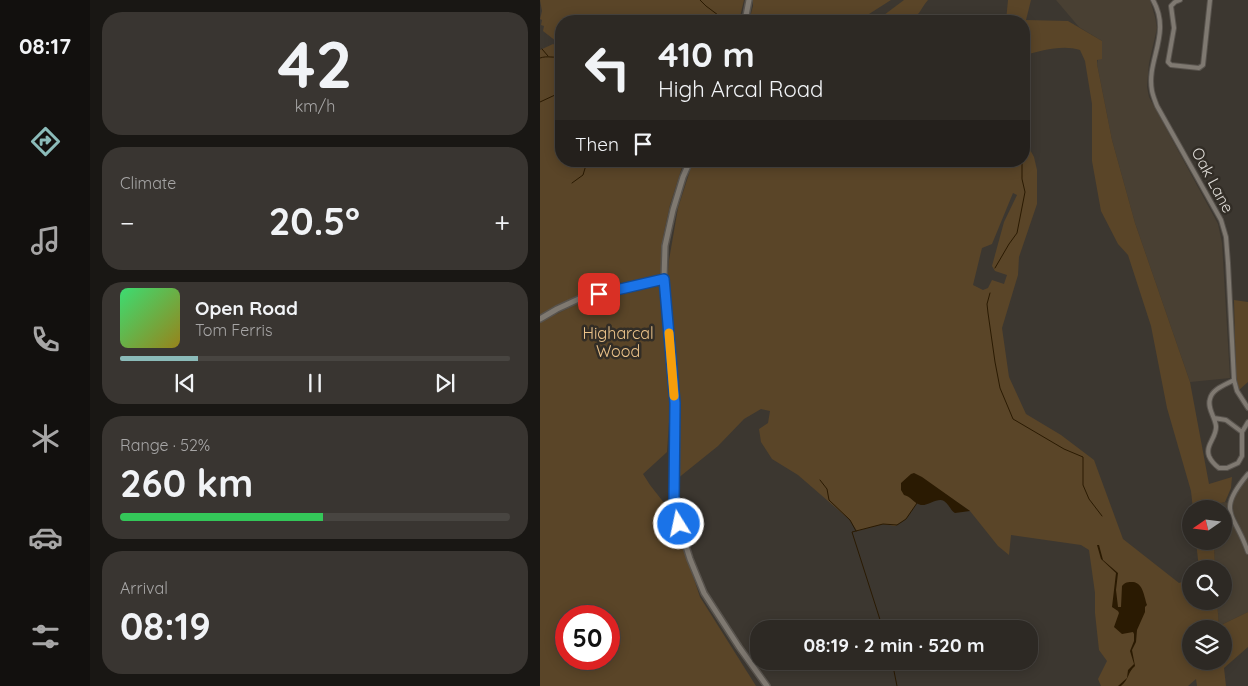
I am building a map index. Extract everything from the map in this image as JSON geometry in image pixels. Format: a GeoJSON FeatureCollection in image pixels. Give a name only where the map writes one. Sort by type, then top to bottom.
{"type":"FeatureCollection","features":[{"type":"Feature","properties":{"kind":"main road"},"geometry":{"type":"LineString","coordinates":[[746,15],[749,0]]}},
{"type":"Feature","properties":{"kind":"main road"},"geometry":{"type":"LineString","coordinates":[[688,167],[665,246],[664,279],[675,403],[674,501],[690,559],[704,593],[767,686]]}},
{"type":"Feature","properties":{"kind":"main road"},"geometry":{"type":"LineString","coordinates":[[540,319],[581,298],[664,279]]}},
{"type":"Feature","properties":{"kind":"street","name":"Oak Lane"},"geometry":{"type":"LineString","coordinates":[[1154,0],[1160,19],[1160,36],[1152,74],[1151,90],[1157,106],[1222,220],[1226,237],[1234,380],[1237,391],[1248,408]]}},
{"type":"Feature","properties":{"kind":"street"},"geometry":{"type":"LineString","coordinates":[[1167,0],[1171,6],[1174,28],[1168,62],[1171,65],[1199,68],[1203,65],[1210,0]]}},
{"type":"Feature","properties":{"kind":"street"},"geometry":{"type":"LineString","coordinates":[[1171,6],[1180,0]]}},
{"type":"Feature","properties":{"kind":"street"},"geometry":{"type":"LineString","coordinates":[[1234,380],[1215,390],[1209,405],[1216,431],[1209,446],[1209,456],[1219,468],[1227,468],[1238,463],[1242,456],[1242,432],[1248,422]]}},
{"type":"Feature","properties":{"kind":"street"},"geometry":{"type":"LineString","coordinates":[[1214,418],[1226,420],[1242,432]]}},
{"type":"Feature","properties":{"kind":"street"},"geometry":{"type":"LineString","coordinates":[[1248,474],[1230,500],[1229,505],[1234,524],[1242,534],[1248,552]]}},
{"type":"Feature","properties":{"kind":"shaded area"},"geometry":{"type":"Polygon","coordinates":[[[1056,0],[1150,0],[1157,28],[1149,63],[1147,87],[1149,97],[1218,224],[1222,243],[1230,378],[1190,382],[1135,223],[1112,140],[1097,64],[1102,41],[1079,27],[1056,0]]]}},
{"type":"Feature","properties":{"kind":"shaded area"},"geometry":{"type":"Polygon","coordinates":[[[914,473],[970,511],[955,513],[942,500],[921,505],[904,495],[901,490],[901,483],[914,473]]]}},
{"type":"Feature","properties":{"kind":"shaded area"},"geometry":{"type":"Polygon","coordinates":[[[1248,477],[1248,612],[1231,620],[1219,620],[1218,610],[1232,610],[1232,560],[1215,560],[1214,550],[1232,550],[1232,504],[1239,488],[1248,477]]]}},
{"type":"Feature","properties":{"kind":"shaded area"},"geometry":{"type":"Polygon","coordinates":[[[1097,545],[1099,545],[1103,560],[1118,573],[1116,590],[1118,607],[1121,607],[1122,586],[1130,582],[1136,583],[1141,587],[1147,605],[1137,630],[1136,642],[1132,650],[1135,666],[1126,680],[1121,686],[1118,686],[1127,678],[1128,670],[1134,664],[1130,651],[1134,641],[1134,634],[1133,632],[1122,634],[1114,627],[1119,613],[1112,607],[1116,573],[1101,559],[1097,545]]]}},
{"type":"Feature","properties":{"kind":"green space"},"geometry":{"type":"Polygon","coordinates":[[[540,0],[744,0],[740,15],[555,15],[555,40],[543,31],[544,26],[541,25],[542,20],[540,19],[542,11],[540,0]]]}},
{"type":"Feature","properties":{"kind":"green space"},"geometry":{"type":"Polygon","coordinates":[[[753,0],[891,0],[867,15],[751,15],[753,0]]]}},
{"type":"Feature","properties":{"kind":"green space"},"geometry":{"type":"Polygon","coordinates":[[[904,0],[928,0],[916,15],[884,15],[904,0]]]}},
{"type":"Feature","properties":{"kind":"green space"},"geometry":{"type":"Polygon","coordinates":[[[1008,0],[1031,0],[1027,15],[1007,15],[1008,0]]]}},
{"type":"Feature","properties":{"kind":"green space"},"geometry":{"type":"Polygon","coordinates":[[[1030,20],[1068,21],[1102,41],[1102,59],[1097,60],[1097,64],[1112,140],[1135,223],[1190,382],[1209,484],[1232,477],[1231,488],[1226,500],[1192,500],[1167,408],[1151,326],[1128,255],[1118,244],[1101,211],[1092,161],[1092,104],[1085,61],[1080,50],[1066,48],[1030,54],[1030,20]]]}},
{"type":"Feature","properties":{"kind":"green space"},"geometry":{"type":"Polygon","coordinates":[[[553,44],[555,45],[555,167],[682,167],[670,205],[663,237],[662,276],[576,296],[540,316],[540,50],[553,44]]]}},
{"type":"Feature","properties":{"kind":"green space"},"geometry":{"type":"Polygon","coordinates":[[[1030,150],[1037,170],[1037,204],[1019,257],[1018,275],[1002,328],[1009,377],[1026,414],[1061,435],[1094,460],[1123,539],[1179,583],[1182,582],[1182,610],[1218,610],[1219,620],[1182,620],[1182,670],[1224,670],[1226,686],[1197,686],[1196,679],[1188,686],[1101,686],[1098,679],[1107,661],[1099,650],[1095,593],[1089,550],[1081,545],[1011,535],[1009,555],[998,546],[970,511],[929,483],[908,495],[917,503],[906,519],[895,526],[883,524],[857,531],[850,520],[798,475],[772,459],[761,442],[759,429],[768,423],[770,411],[761,409],[744,419],[718,446],[677,479],[680,418],[667,286],[669,260],[678,208],[691,167],[1030,167],[1030,150]],[[1013,193],[992,244],[982,248],[973,285],[983,290],[988,288],[992,280],[1004,284],[1007,275],[995,271],[992,266],[1004,222],[1017,195],[1013,193]]]}},
{"type":"Feature","properties":{"kind":"green space","name":"Higharcal Wood"},"geometry":{"type":"Polygon","coordinates":[[[662,281],[669,362],[670,408],[667,452],[643,474],[672,513],[700,597],[756,686],[540,686],[540,322],[581,302],[662,281]]]}},
{"type":"Feature","properties":{"kind":"green space"},"geometry":{"type":"Polygon","coordinates":[[[1234,300],[1248,302],[1248,382],[1239,390],[1236,377],[1234,300]]]}},
{"type":"Feature","properties":{"kind":"green space"},"geometry":{"type":"Polygon","coordinates":[[[1197,550],[1214,550],[1215,560],[1198,560],[1197,550]]]}},
{"type":"Feature","properties":{"kind":"green space"},"geometry":{"type":"Polygon","coordinates":[[[1248,612],[1248,647],[1232,661],[1231,620],[1248,612]]]}},
{"type":"Feature","properties":{"kind":"waterway"},"geometry":{"type":"LineString","coordinates":[[700,0],[718,15]]}},
{"type":"Feature","properties":{"kind":"waterway"},"geometry":{"type":"LineString","coordinates":[[542,49],[548,56]]}},
{"type":"Feature","properties":{"kind":"waterway"},"geometry":{"type":"LineString","coordinates":[[540,58],[555,57]]}},
{"type":"Feature","properties":{"kind":"waterway"},"geometry":{"type":"LineString","coordinates":[[540,102],[555,95]]}},
{"type":"Feature","properties":{"kind":"waterway"},"geometry":{"type":"LineString","coordinates":[[572,183],[583,175],[585,167]]}},
{"type":"Feature","properties":{"kind":"waterway"},"geometry":{"type":"LineString","coordinates":[[995,268],[1017,233],[1025,192],[1022,167]]}},
{"type":"Feature","properties":{"kind":"waterway"},"geometry":{"type":"LineString","coordinates":[[990,293],[987,304],[995,362],[1000,388],[1013,419],[1064,449],[1083,457],[1083,485],[1089,499],[1102,516]]}},
{"type":"Feature","properties":{"kind":"waterway"},"geometry":{"type":"LineString","coordinates":[[820,480],[827,489],[829,500],[850,520],[856,531]]}},
{"type":"Feature","properties":{"kind":"waterway"},"geometry":{"type":"LineString","coordinates":[[880,620],[852,532],[883,524],[897,525],[906,519],[917,503]]}},
{"type":"Feature","properties":{"kind":"waterway"},"geometry":{"type":"LineString","coordinates":[[894,670],[897,686]]}},
{"type":"Feature","properties":{"kind":"slow traffic"},"geometry":{"type":"LineString","coordinates":[[669,333],[674,396]]}},
{"type":"Feature","properties":{"kind":"route"},"geometry":{"type":"LineString","coordinates":[[599,294],[664,279],[675,403],[674,501],[679,524]]}}]}
